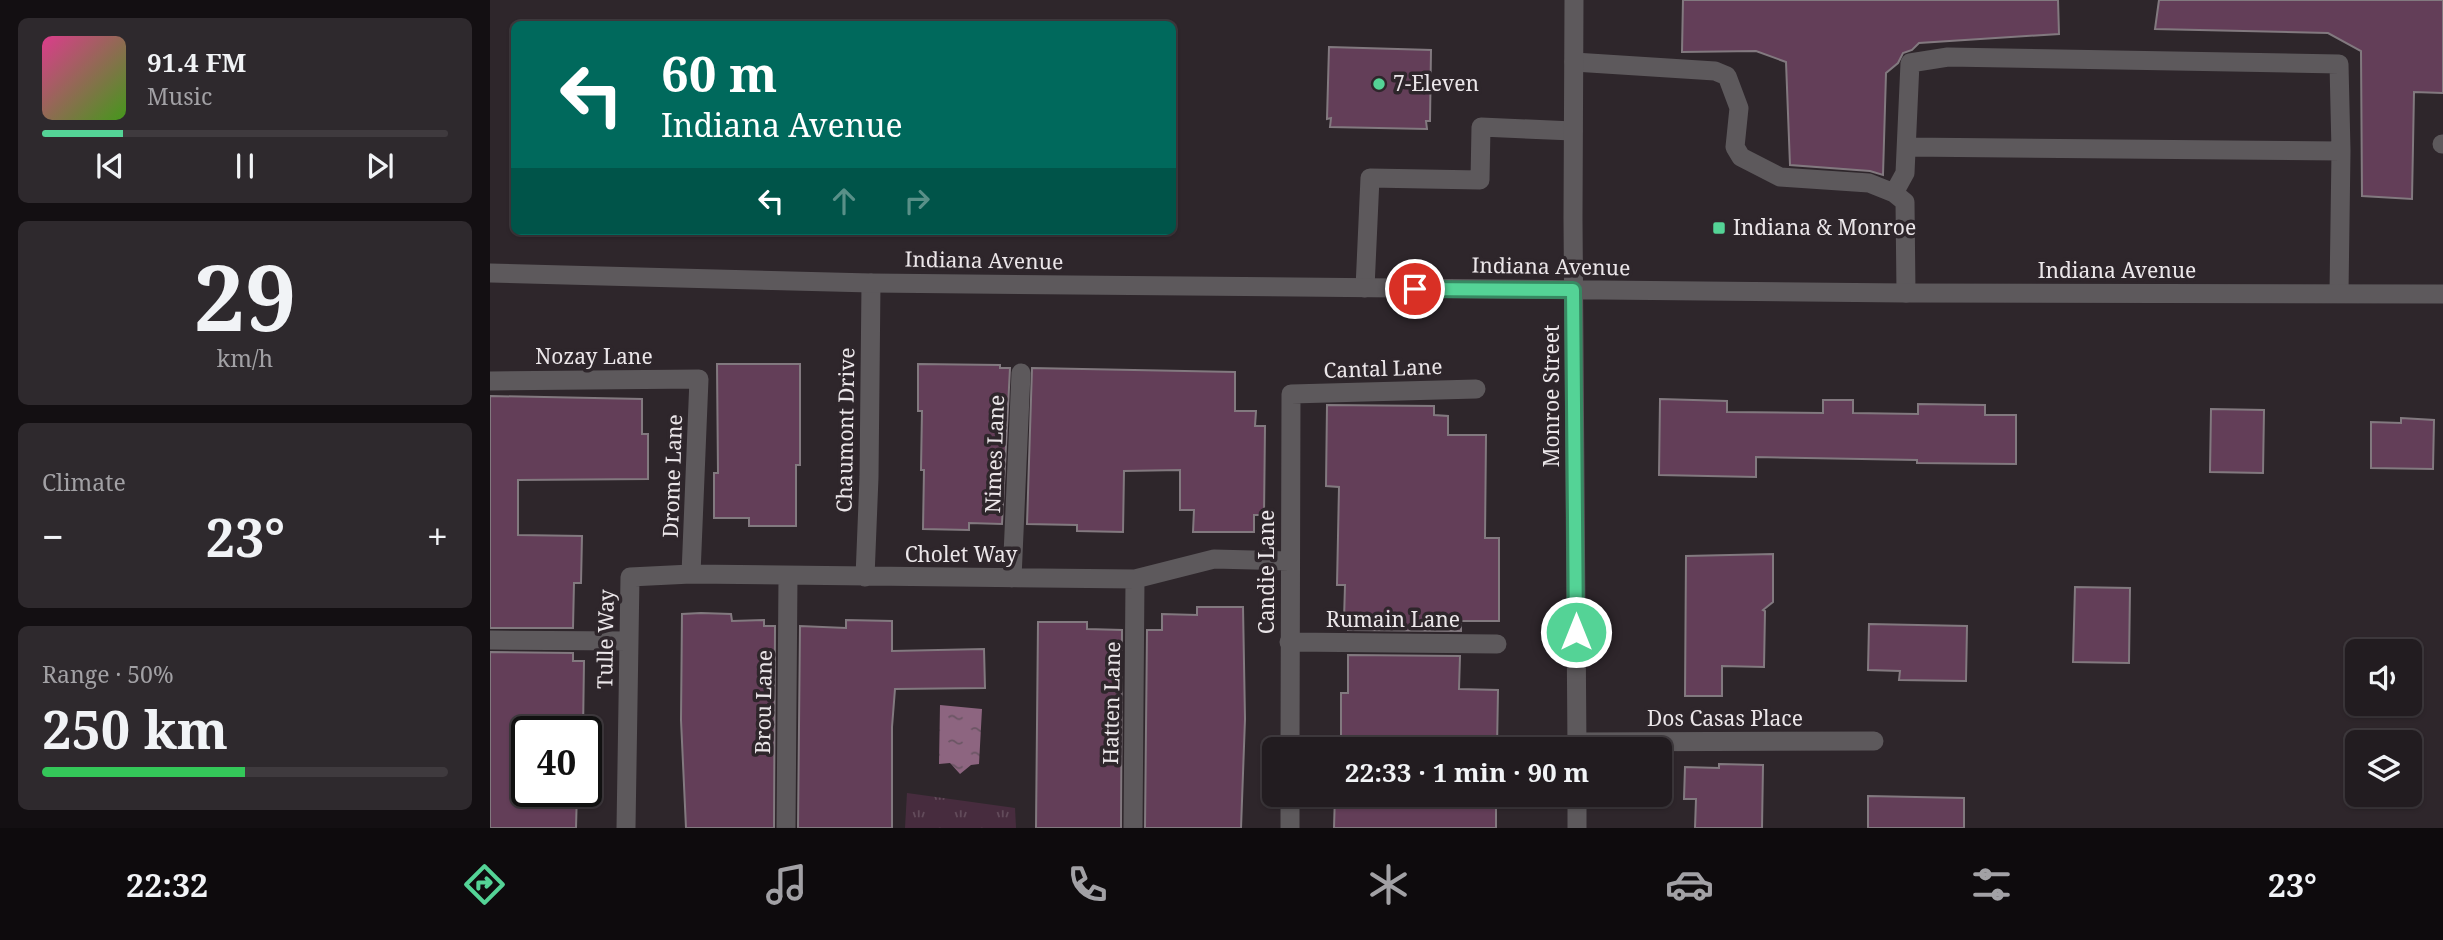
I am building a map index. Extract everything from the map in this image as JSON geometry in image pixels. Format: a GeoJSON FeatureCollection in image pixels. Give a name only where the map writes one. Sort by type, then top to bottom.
{"type":"FeatureCollection","features":[{"type":"Feature","properties":{"kind":"street","name":"Monroe Street"},"geometry":{"type":"LineString","coordinates":[[1574,0],[1573,290],[1577,737]]}},
{"type":"Feature","properties":{"kind":"street"},"geometry":{"type":"LineString","coordinates":[[1894,193],[1905,173],[1910,63],[1948,58],[2339,64],[2339,293]]}},
{"type":"Feature","properties":{"kind":"street"},"geometry":{"type":"LineString","coordinates":[[1574,62],[1716,71],[1727,76],[1739,108],[1735,147],[1741,158],[1780,177],[1869,183],[1894,193],[1905,202],[1906,293]]}},
{"type":"Feature","properties":{"kind":"street"},"geometry":{"type":"LineString","coordinates":[[1365,288],[1370,178],[1480,180],[1481,127],[1573,131]]}},
{"type":"Feature","properties":{"kind":"street"},"geometry":{"type":"LineString","coordinates":[[1906,147],[2341,152]]}},
{"type":"Feature","properties":{"kind":"street","name":"Indiana Avenue"},"geometry":{"type":"LineString","coordinates":[[490,273],[871,283],[1906,293],[2443,294]]}},
{"type":"Feature","properties":{"kind":"street","name":"Chaumont Drive"},"geometry":{"type":"LineString","coordinates":[[865,577],[871,283]]}},
{"type":"Feature","properties":{"kind":"street","name":"Nimes Lane"},"geometry":{"type":"LineString","coordinates":[[1012,578],[1021,373]]}},
{"type":"Feature","properties":{"kind":"street","name":"Nozay Lane"},"geometry":{"type":"LineString","coordinates":[[490,381],[699,379]]}},
{"type":"Feature","properties":{"kind":"street","name":"Drome Lane"},"geometry":{"type":"LineString","coordinates":[[691,574],[699,379]]}},
{"type":"Feature","properties":{"kind":"street","name":"Cantal Lane"},"geometry":{"type":"LineString","coordinates":[[1290,394],[1476,389]]}},
{"type":"Feature","properties":{"kind":"street","name":"Candie Lane"},"geometry":{"type":"LineString","coordinates":[[1290,394],[1290,737]]}},
{"type":"Feature","properties":{"kind":"street","name":"Cholet Way"},"geometry":{"type":"LineString","coordinates":[[630,577],[691,574],[1135,579],[1214,559],[1289,561]]}},
{"type":"Feature","properties":{"kind":"street","name":"Brou Lane"},"geometry":{"type":"LineString","coordinates":[[786,828],[788,576]]}},
{"type":"Feature","properties":{"kind":"street","name":"Tulle Way"},"geometry":{"type":"LineString","coordinates":[[626,828],[630,577]]}},
{"type":"Feature","properties":{"kind":"street","name":"Hatten Lane"},"geometry":{"type":"LineString","coordinates":[[1133,828],[1135,579]]}},
{"type":"Feature","properties":{"kind":"street"},"geometry":{"type":"LineString","coordinates":[[490,640],[629,641]]}},
{"type":"Feature","properties":{"kind":"street","name":"Rumain Lane"},"geometry":{"type":"LineString","coordinates":[[1289,642],[1497,644]]}},
{"type":"Feature","properties":{"kind":"street","name":"Dos Casas Place"},"geometry":{"type":"LineString","coordinates":[[1672,744],[1874,741]]}},
{"type":"Feature","properties":{"kind":"street"},"geometry":{"type":"LineString","coordinates":[[1290,807],[1290,828]]}},
{"type":"Feature","properties":{"kind":"street"},"geometry":{"type":"LineString","coordinates":[[1577,807],[1577,828]]}},
{"type":"Feature","properties":{"kind":"green space"},"geometry":{"type":"Polygon","coordinates":[[[907,793],[1015,808],[1016,828],[905,828],[907,793]]]}},
{"type":"Feature","properties":{"kind":"water"},"geometry":{"type":"Polygon","coordinates":[[[940,705],[982,709],[979,764],[971,765],[960,774],[950,763],[939,764],[940,705]]]}},
{"type":"Feature","properties":{"kind":"building"},"geometry":{"type":"Polygon","coordinates":[[[1683,0],[2058,0],[2059,34],[1919,43],[1912,50],[1903,53],[1898,63],[1886,73],[1883,175],[1870,171],[1790,165],[1786,62],[1756,51],[1682,52],[1683,0]]]}},
{"type":"Feature","properties":{"kind":"building"},"geometry":{"type":"Polygon","coordinates":[[[2159,0],[2443,0],[2443,93],[2414,92],[2412,199],[2362,196],[2361,51],[2328,33],[2155,29],[2159,0]]]}},
{"type":"Feature","properties":{"kind":"building","name":"7-Eleven"},"geometry":{"type":"Polygon","coordinates":[[[1329,47],[1431,50],[1430,121],[1426,121],[1427,129],[1330,127],[1331,118],[1327,119],[1329,47]]]}},
{"type":"Feature","properties":{"kind":"building"},"geometry":{"type":"Polygon","coordinates":[[[717,364],[800,364],[800,465],[796,465],[796,526],[749,526],[749,518],[714,518],[714,473],[718,473],[717,364]]]}},
{"type":"Feature","properties":{"kind":"building"},"geometry":{"type":"Polygon","coordinates":[[[918,364],[1000,365],[1000,368],[1010,368],[1002,524],[969,523],[969,530],[923,529],[924,470],[921,470],[922,411],[918,411],[918,364]]]}},
{"type":"Feature","properties":{"kind":"building"},"geometry":{"type":"Polygon","coordinates":[[[1032,368],[1235,372],[1235,411],[1256,411],[1255,426],[1265,426],[1264,515],[1254,515],[1254,532],[1193,532],[1194,510],[1180,510],[1180,470],[1124,471],[1123,532],[1077,531],[1077,525],[1027,524],[1032,368]]]}},
{"type":"Feature","properties":{"kind":"building"},"geometry":{"type":"Polygon","coordinates":[[[490,396],[642,399],[642,434],[648,434],[648,479],[518,480],[518,535],[582,536],[581,583],[574,583],[573,628],[490,628],[490,396]]]}},
{"type":"Feature","properties":{"kind":"building"},"geometry":{"type":"Polygon","coordinates":[[[1660,399],[1727,401],[1727,412],[1823,413],[1823,400],[1853,400],[1853,413],[1918,414],[1918,404],[1985,405],[1985,415],[2016,415],[2016,464],[1756,457],[1756,477],[1659,475],[1660,399]]]}},
{"type":"Feature","properties":{"kind":"building"},"geometry":{"type":"Polygon","coordinates":[[[1327,405],[1434,406],[1434,415],[1448,416],[1448,435],[1486,435],[1485,538],[1499,538],[1499,621],[1461,621],[1461,631],[1348,630],[1348,620],[1344,620],[1345,585],[1337,585],[1339,487],[1326,486],[1327,405]]]}},
{"type":"Feature","properties":{"kind":"building"},"geometry":{"type":"Polygon","coordinates":[[[2211,409],[2264,410],[2263,473],[2210,472],[2211,409]]]}},
{"type":"Feature","properties":{"kind":"building"},"geometry":{"type":"Polygon","coordinates":[[[2401,418],[2434,420],[2433,469],[2371,468],[2371,422],[2401,423],[2401,418]]]}},
{"type":"Feature","properties":{"kind":"building"},"geometry":{"type":"Polygon","coordinates":[[[1773,554],[1773,602],[1763,610],[1764,667],[1722,666],[1722,696],[1685,696],[1686,556],[1773,554]]]}},
{"type":"Feature","properties":{"kind":"building"},"geometry":{"type":"Polygon","coordinates":[[[2075,587],[2130,588],[2129,663],[2073,662],[2075,587]]]}},
{"type":"Feature","properties":{"kind":"building"},"geometry":{"type":"Polygon","coordinates":[[[1197,607],[1243,607],[1245,719],[1241,828],[1145,828],[1147,630],[1162,630],[1162,614],[1197,615],[1197,607]]]}},
{"type":"Feature","properties":{"kind":"building"},"geometry":{"type":"Polygon","coordinates":[[[682,614],[731,614],[732,621],[764,620],[764,626],[775,626],[774,828],[686,828],[681,720],[682,614]]]}},
{"type":"Feature","properties":{"kind":"building"},"geometry":{"type":"Polygon","coordinates":[[[846,620],[892,621],[892,651],[984,649],[985,688],[895,689],[892,727],[892,828],[798,828],[800,626],[846,628],[846,620]]]}},
{"type":"Feature","properties":{"kind":"building"},"geometry":{"type":"Polygon","coordinates":[[[1038,622],[1087,622],[1087,629],[1122,630],[1121,828],[1036,828],[1038,622]]]}},
{"type":"Feature","properties":{"kind":"building"},"geometry":{"type":"Polygon","coordinates":[[[1869,624],[1967,626],[1966,681],[1899,680],[1900,671],[1868,670],[1869,624]]]}},
{"type":"Feature","properties":{"kind":"building"},"geometry":{"type":"Polygon","coordinates":[[[490,652],[573,653],[573,661],[584,661],[583,716],[511,716],[511,807],[577,807],[576,828],[490,828],[490,652]]]}},
{"type":"Feature","properties":{"kind":"building"},"geometry":{"type":"Polygon","coordinates":[[[1348,655],[1460,656],[1459,689],[1498,690],[1497,737],[1341,737],[1341,693],[1348,693],[1348,655]]]}},
{"type":"Feature","properties":{"kind":"building"},"geometry":{"type":"Polygon","coordinates":[[[1719,764],[1763,765],[1762,828],[1695,828],[1696,799],[1684,799],[1685,767],[1719,768],[1719,764]]]}},
{"type":"Feature","properties":{"kind":"building"},"geometry":{"type":"Polygon","coordinates":[[[1868,796],[1964,798],[1964,828],[1868,828],[1868,796]]]}},
{"type":"Feature","properties":{"kind":"building"},"geometry":{"type":"Polygon","coordinates":[[[1335,807],[1496,807],[1496,828],[1334,828],[1335,807]]]}},
{"type":"Feature","properties":{"kind":"place","name":"7-Eleven"},"geometry":{"type":"Point","coordinates":[1379,84]}},
{"type":"Feature","properties":{"kind":"place","name":"Indiana & Monroe"},"geometry":{"type":"Point","coordinates":[1719,228]}},
{"type":"Feature","properties":{"kind":"route"},"geometry":{"type":"LineString","coordinates":[[1415,289],[1573,290],[1576,632]]}}]}
